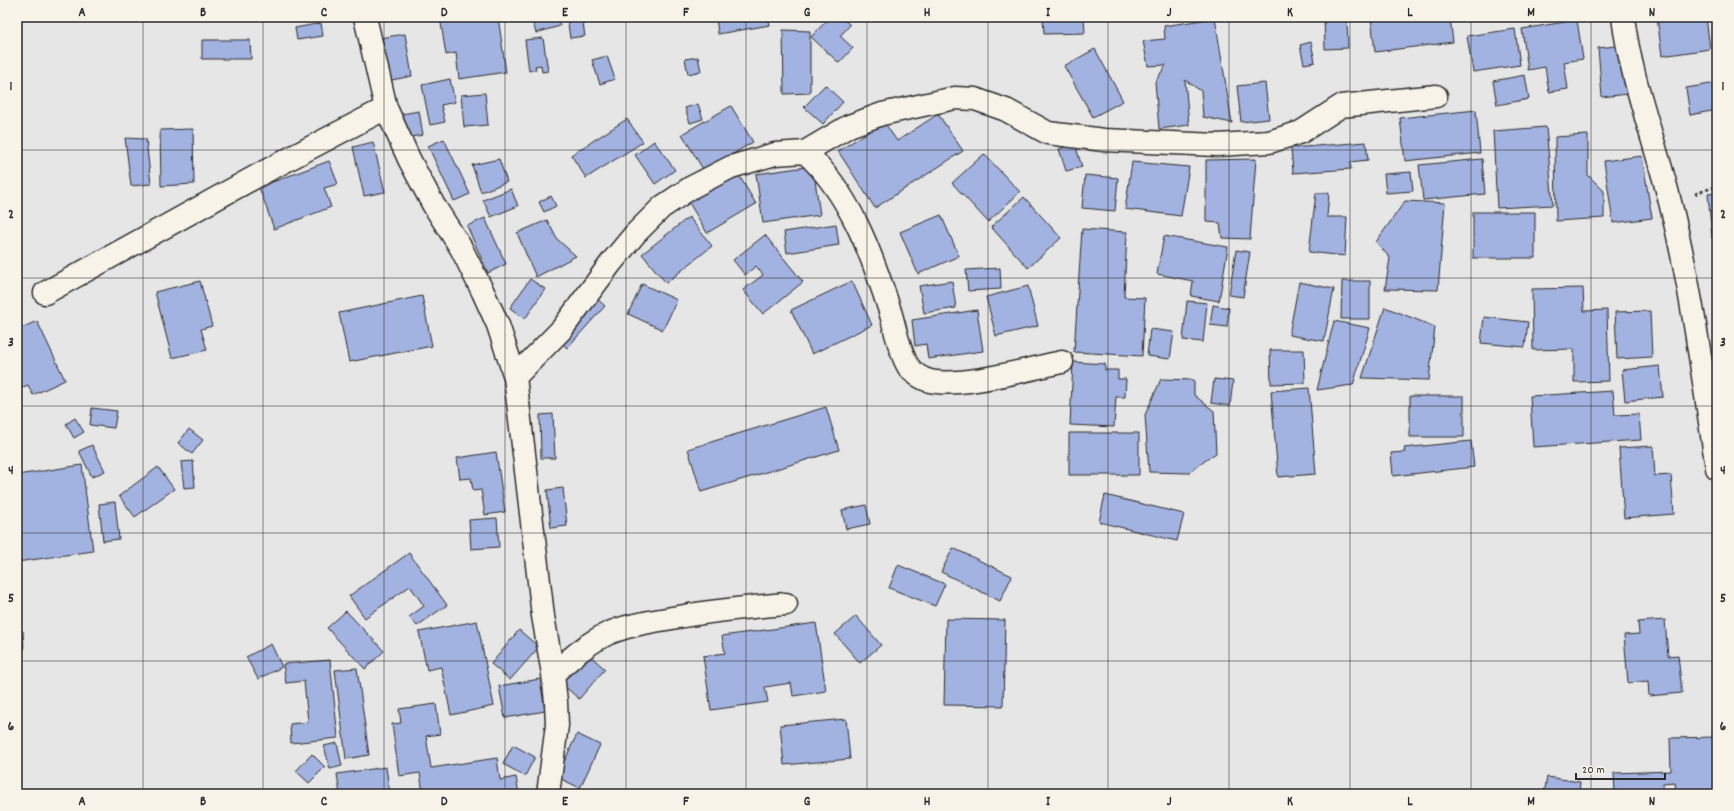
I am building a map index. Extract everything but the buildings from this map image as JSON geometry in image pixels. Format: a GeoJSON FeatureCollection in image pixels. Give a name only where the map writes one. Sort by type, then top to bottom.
{"type":"FeatureCollection","features":[{"type":"Feature","properties":{"kind":"street"},"geometry":{"type":"LineString","coordinates":[[365,17],[386,108],[409,159],[433,204],[461,248],[483,292],[498,325],[515,377],[543,616],[554,674],[557,725],[548,794]]}},
{"type":"Feature","properties":{"kind":"street"},"geometry":{"type":"LineString","coordinates":[[1623,17],[1639,98],[1670,202],[1682,256],[1717,468]]}},
{"type":"Feature","properties":{"kind":"street"},"geometry":{"type":"LineString","coordinates":[[515,377],[562,329],[611,263],[662,207],[692,187],[731,167],[762,156],[804,152],[843,129],[865,120],[888,113],[955,98],[975,99],[1026,120],[1048,133],[1104,140],[1217,146],[1269,142],[1301,132],[1342,106],[1436,96]]}},
{"type":"Feature","properties":{"kind":"street"},"geometry":{"type":"LineString","coordinates":[[45,293],[266,171],[386,108]]}},
{"type":"Feature","properties":{"kind":"street"},"geometry":{"type":"LineString","coordinates":[[804,152],[825,173],[850,212],[883,288],[906,361],[916,374],[930,381],[960,382],[1062,362]]}},
{"type":"Feature","properties":{"kind":"street"},"geometry":{"type":"LineString","coordinates":[[554,674],[581,649],[593,642],[608,634],[640,624],[745,607],[786,604]]}}]}
